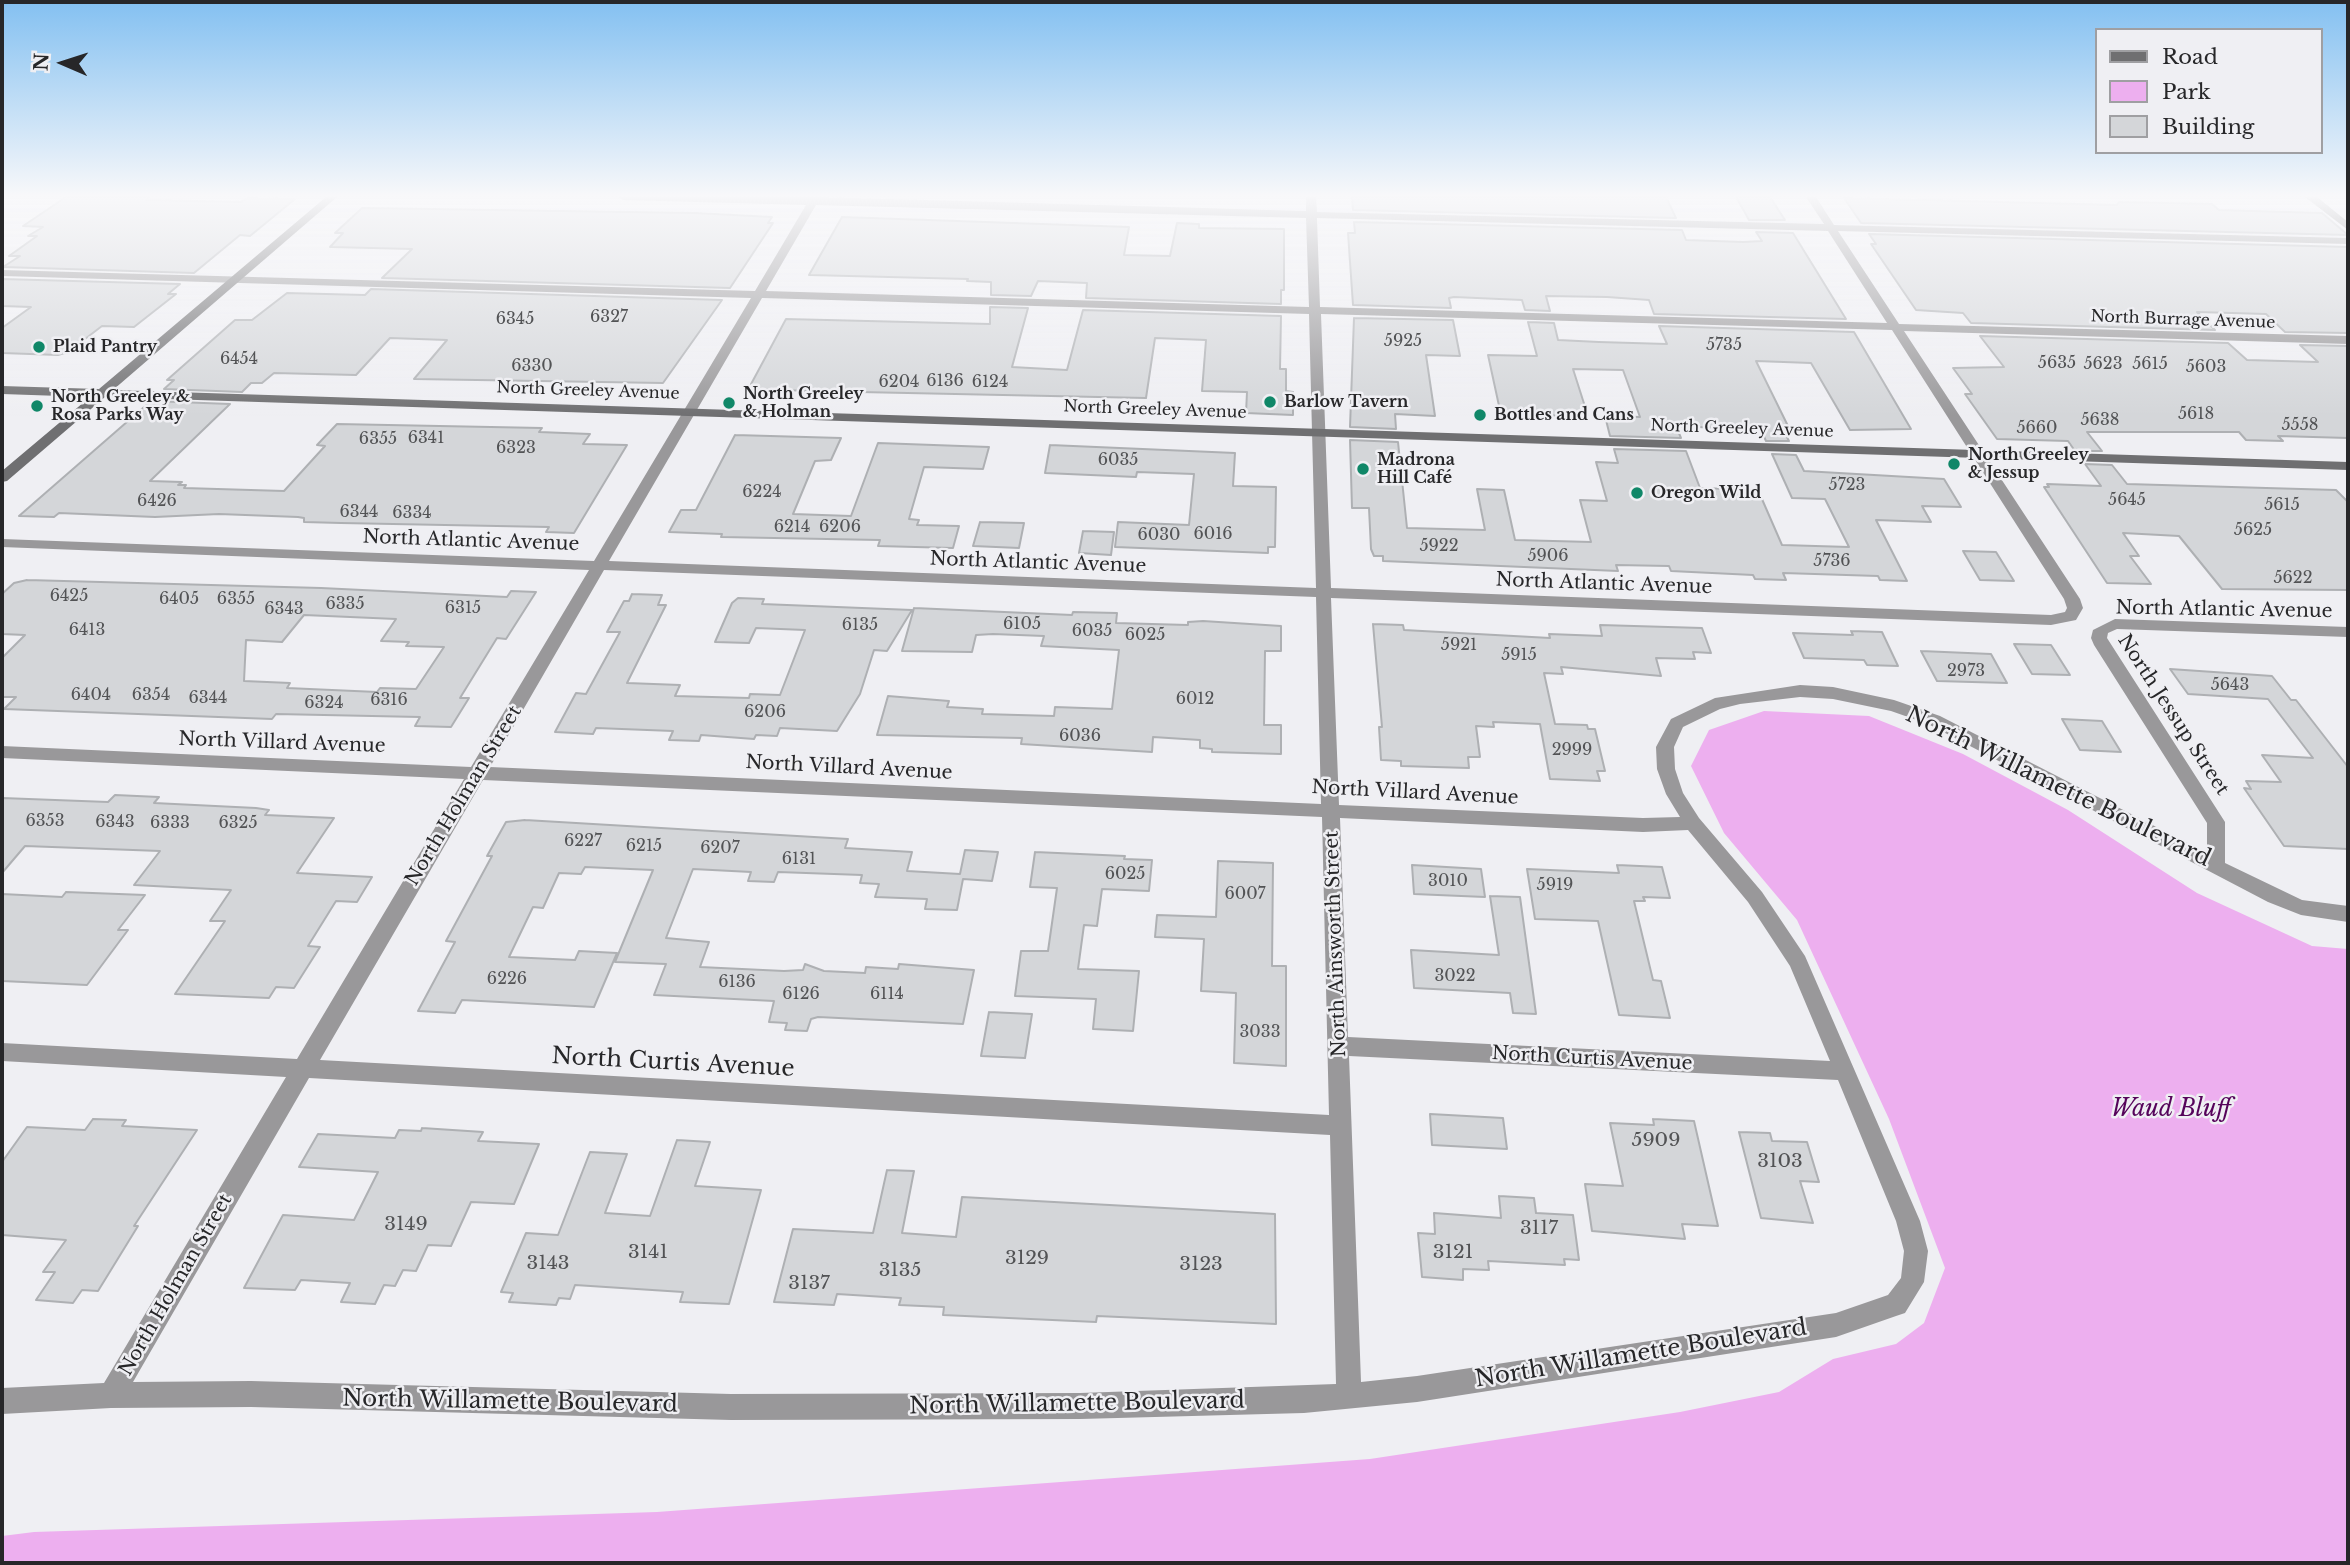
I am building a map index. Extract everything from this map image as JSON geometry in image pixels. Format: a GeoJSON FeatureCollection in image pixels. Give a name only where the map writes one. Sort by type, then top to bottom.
{"type":"FeatureCollection","features":[{"type":"Feature","properties":{"kind":"main road"},"geometry":{"type":"LineString","coordinates":[[2,478],[244,270]]}},
{"type":"Feature","properties":{"kind":"main road","name":"North Greeley Avenue"},"geometry":{"type":"LineString","coordinates":[[2,390],[2348,466]]}},
{"type":"Feature","properties":{"kind":"street","name":"North Holman Street"},"geometry":{"type":"LineString","coordinates":[[111,1395],[691,412],[772,270]]}},
{"type":"Feature","properties":{"kind":"street","name":"North Ainsworth Street"},"geometry":{"type":"LineString","coordinates":[[1313,270],[1317,433],[1326,594],[1349,1396]]}},
{"type":"Feature","properties":{"kind":"street"},"geometry":{"type":"LineString","coordinates":[[1859,270],[1977,454]]}},
{"type":"Feature","properties":{"kind":"street","name":"North Burrage Avenue"},"geometry":{"type":"LineString","coordinates":[[2,273],[2348,340]]}},
{"type":"Feature","properties":{"kind":"street","name":"North Atlantic Avenue"},"geometry":{"type":"LineString","coordinates":[[2,543],[2051,620],[2071,616],[2076,608],[2072,599],[1977,454]]}},
{"type":"Feature","properties":{"kind":"street","name":"North Atlantic Avenue"},"geometry":{"type":"LineString","coordinates":[[2101,630],[2115,624],[2348,632]]}},
{"type":"Feature","properties":{"kind":"street","name":"North Jessup Street"},"geometry":{"type":"LineString","coordinates":[[2101,630],[2099,638],[2102,645],[2216,822],[2216,864]]}},
{"type":"Feature","properties":{"kind":"street","name":"North Willamette Boulevard"},"geometry":{"type":"LineString","coordinates":[[2,1401],[111,1395],[251,1394],[731,1407],[1080,1406],[1349,1396],[1417,1389],[1836,1325],[1896,1304],[1912,1282],[1916,1251],[1908,1221],[1845,1071],[1798,962],[1755,897],[1693,823],[1675,794],[1666,769],[1665,747],[1677,723],[1716,704],[1740,698],[1800,691],[1861,698],[1934,720],[2216,864],[2275,897],[2301,907],[2348,914]]}},
{"type":"Feature","properties":{"kind":"street","name":"North Villard Avenue"},"geometry":{"type":"LineString","coordinates":[[2,752],[1643,825],[1693,823]]}},
{"type":"Feature","properties":{"kind":"street","name":"North Curtis Avenue"},"geometry":{"type":"LineString","coordinates":[[1339,1046],[1845,1071]]}},
{"type":"Feature","properties":{"kind":"street","name":"North Curtis Avenue"},"geometry":{"type":"LineString","coordinates":[[2,1052],[1342,1126]]}},
{"type":"Feature","properties":{"kind":"green space","name":"Waud Bluff"},"geometry":{"type":"Polygon","coordinates":[[[1764,711],[1869,716],[1963,754],[2068,810],[2197,893],[2312,946],[2348,949],[2348,1563],[2,1563],[2,1536],[34,1532],[657,1512],[1370,1459],[1680,1412],[1779,1392],[1833,1359],[1896,1344],[1924,1323],[1945,1268],[1889,1119],[1797,920],[1724,833],[1691,766],[1709,730],[1764,711]]]}},
{"type":"Feature","properties":{"kind":"building"},"geometry":{"type":"Polygon","coordinates":[[[100,270],[198,270],[194,273],[100,270]]]}},
{"type":"Feature","properties":{"kind":"building"},"geometry":{"type":"Polygon","coordinates":[[[390,270],[742,270],[730,288],[382,278],[390,270]]]}},
{"type":"Feature","properties":{"kind":"building"},"geometry":{"type":"Polygon","coordinates":[[[812,270],[1284,270],[1284,290],[1281,290],[1281,304],[1086,298],[1087,283],[1038,281],[1031,296],[991,295],[991,282],[967,281],[968,279],[809,275],[812,270]]]}},
{"type":"Feature","properties":{"kind":"building"},"geometry":{"type":"Polygon","coordinates":[[[1351,270],[1816,270],[1846,319],[1654,314],[1649,300],[1607,297],[1546,296],[1550,311],[1525,310],[1522,300],[1454,297],[1449,298],[1451,308],[1353,305],[1351,270]]]}},
{"type":"Feature","properties":{"kind":"building"},"geometry":{"type":"Polygon","coordinates":[[[1889,270],[2348,270],[2348,333],[2285,332],[2266,314],[2197,312],[2215,330],[1971,323],[1963,313],[1916,310],[1889,270]]]}},
{"type":"Feature","properties":{"kind":"building"},"geometry":{"type":"Polygon","coordinates":[[[2,279],[180,284],[168,294],[176,294],[134,327],[102,326],[68,352],[58,355],[2,353],[2,328],[31,307],[2,306],[2,279]]]}},
{"type":"Feature","properties":{"kind":"building"},"geometry":{"type":"Polygon","coordinates":[[[371,289],[722,300],[663,383],[414,379],[447,340],[390,338],[356,375],[274,373],[262,383],[251,383],[242,392],[164,389],[174,380],[167,380],[235,320],[252,320],[287,293],[365,295],[371,289]]]}},
{"type":"Feature","properties":{"kind":"building"},"geometry":{"type":"Polygon","coordinates":[[[990,307],[1028,308],[1012,367],[1067,370],[1083,310],[1281,316],[1280,369],[1286,369],[1286,391],[1293,392],[1293,415],[1246,413],[1247,392],[1202,391],[1206,340],[1155,338],[1146,398],[812,391],[752,389],[754,387],[750,386],[786,319],[990,324],[990,307]]]}},
{"type":"Feature","properties":{"kind":"building"},"geometry":{"type":"Polygon","coordinates":[[[1354,318],[1453,320],[1460,356],[1426,355],[1435,416],[1395,414],[1396,429],[1350,427],[1354,318]]]}},
{"type":"Feature","properties":{"kind":"building"},"geometry":{"type":"Polygon","coordinates":[[[1528,322],[1554,323],[1558,340],[1599,342],[1667,344],[1659,326],[1854,332],[1911,429],[1850,430],[1811,363],[1756,361],[1788,426],[1781,426],[1789,441],[1766,441],[1761,430],[1676,426],[1681,438],[1610,436],[1605,416],[1640,417],[1623,370],[1573,369],[1588,416],[1501,415],[1488,355],[1537,356],[1528,322]]]}},
{"type":"Feature","properties":{"kind":"building"},"geometry":{"type":"Polygon","coordinates":[[[1980,336],[2228,343],[2247,360],[2318,362],[2300,345],[2348,346],[2348,438],[2278,436],[2283,441],[2246,440],[2239,432],[2087,432],[2102,451],[2075,451],[2068,441],[1997,439],[1965,394],[1972,394],[1953,368],[2004,367],[1980,336]]]}},
{"type":"Feature","properties":{"kind":"building"},"geometry":{"type":"Polygon","coordinates":[[[151,401],[230,404],[150,481],[182,482],[178,485],[186,485],[184,488],[284,491],[325,446],[317,445],[337,424],[542,428],[539,432],[590,434],[583,444],[627,445],[574,533],[546,532],[549,527],[304,522],[304,518],[298,517],[219,514],[155,517],[59,513],[54,517],[19,516],[151,401]]]}},
{"type":"Feature","properties":{"kind":"building"},"geometry":{"type":"Polygon","coordinates":[[[735,435],[841,438],[831,460],[815,461],[793,514],[851,516],[878,443],[989,447],[983,469],[924,467],[909,519],[919,520],[917,525],[959,526],[953,548],[878,546],[880,540],[721,537],[722,534],[669,532],[681,510],[696,510],[735,435]]]}},
{"type":"Feature","properties":{"kind":"building"},"geometry":{"type":"Polygon","coordinates":[[[1350,440],[1398,442],[1407,528],[1485,530],[1477,489],[1504,490],[1515,540],[1591,542],[1580,500],[1607,501],[1596,462],[1618,463],[1614,449],[1686,451],[1700,488],[1758,490],[1782,545],[1849,547],[1825,499],[1792,498],[1772,454],[1796,455],[1804,471],[1944,479],[1961,507],[1922,506],[1931,522],[1876,520],[1907,581],[1880,580],[1878,576],[1783,573],[1786,580],[1755,579],[1753,575],[1671,571],[1669,566],[1616,565],[1618,571],[1383,561],[1383,556],[1374,556],[1371,549],[1369,508],[1352,508],[1350,440]]]}},
{"type":"Feature","properties":{"kind":"building"},"geometry":{"type":"Polygon","coordinates":[[[1050,445],[1235,453],[1233,486],[1276,487],[1275,547],[1268,547],[1268,553],[1115,547],[1118,522],[1189,525],[1194,474],[1137,472],[1136,477],[1045,473],[1050,445]]]}},
{"type":"Feature","properties":{"kind":"building"},"geometry":{"type":"Polygon","coordinates":[[[2085,464],[2112,465],[2127,484],[2336,490],[2348,502],[2348,590],[2222,589],[2179,536],[2123,533],[2139,556],[2130,556],[2151,584],[2107,583],[2044,487],[2049,487],[2047,484],[2101,486],[2085,464]]]}},
{"type":"Feature","properties":{"kind":"building"},"geometry":{"type":"Polygon","coordinates":[[[980,522],[1024,523],[1019,548],[973,546],[980,522]]]}},
{"type":"Feature","properties":{"kind":"building"},"geometry":{"type":"Polygon","coordinates":[[[1083,531],[1114,532],[1111,555],[1079,553],[1083,531]]]}},
{"type":"Feature","properties":{"kind":"building"},"geometry":{"type":"Polygon","coordinates":[[[1963,551],[1996,552],[2014,581],[1980,580],[1963,551]]]}},
{"type":"Feature","properties":{"kind":"building"},"geometry":{"type":"Polygon","coordinates":[[[27,580],[321,588],[507,597],[511,591],[536,592],[506,639],[497,638],[460,698],[469,698],[451,727],[415,726],[420,717],[276,714],[272,719],[4,709],[16,697],[2,697],[2,658],[25,635],[2,634],[2,594],[14,583],[27,580]],[[304,615],[282,642],[246,640],[244,681],[290,683],[287,688],[377,692],[380,688],[416,689],[444,647],[406,646],[409,642],[381,641],[396,619],[304,615]]]}},
{"type":"Feature","properties":{"kind":"building"},"geometry":{"type":"Polygon","coordinates":[[[632,594],[662,595],[658,605],[666,605],[627,683],[680,685],[675,696],[749,698],[750,694],[780,695],[805,630],[756,628],[749,643],[715,642],[732,603],[738,598],[764,599],[762,604],[912,610],[887,651],[874,650],[860,694],[837,731],[780,728],[777,736],[756,735],[754,739],[701,735],[699,741],[669,740],[673,731],[596,728],[593,734],[555,732],[576,693],[586,694],[620,632],[607,632],[624,601],[629,601],[632,594]]]}},
{"type":"Feature","properties":{"kind":"building"},"geometry":{"type":"Polygon","coordinates":[[[914,608],[1072,615],[1073,612],[1117,613],[1116,623],[1188,625],[1188,622],[1203,621],[1281,626],[1281,651],[1265,651],[1264,725],[1281,725],[1281,754],[1212,752],[1212,749],[1200,748],[1200,740],[1153,737],[1152,752],[1021,744],[1022,738],[877,735],[888,696],[949,701],[947,707],[983,709],[982,714],[1054,716],[1055,707],[1112,709],[1119,650],[1041,646],[1044,636],[993,634],[976,635],[972,652],[902,651],[914,608]]]}},
{"type":"Feature","properties":{"kind":"building"},"geometry":{"type":"Polygon","coordinates":[[[1373,624],[1403,625],[1404,630],[1550,638],[1549,634],[1602,636],[1600,625],[1702,628],[1711,653],[1693,652],[1695,659],[1656,658],[1661,676],[1561,667],[1563,674],[1544,673],[1555,724],[1587,725],[1588,729],[1595,729],[1605,771],[1597,771],[1600,781],[1550,779],[1540,724],[1493,722],[1494,727],[1476,726],[1480,757],[1468,757],[1469,768],[1401,766],[1401,761],[1381,760],[1379,727],[1382,727],[1373,624]]]}},
{"type":"Feature","properties":{"kind":"building"},"geometry":{"type":"Polygon","coordinates":[[[1851,631],[1882,632],[1898,666],[1867,665],[1864,660],[1804,658],[1793,633],[1853,635],[1851,631]]]}},
{"type":"Feature","properties":{"kind":"building"},"geometry":{"type":"Polygon","coordinates":[[[2014,644],[2051,645],[2070,675],[2032,674],[2014,644]]]}},
{"type":"Feature","properties":{"kind":"building"},"geometry":{"type":"Polygon","coordinates":[[[1921,651],[1991,654],[2007,683],[1937,681],[1921,651]]]}},
{"type":"Feature","properties":{"kind":"building"},"geometry":{"type":"Polygon","coordinates":[[[2170,669],[2272,676],[2291,700],[2296,700],[2348,767],[2348,849],[2284,846],[2244,788],[2251,789],[2246,781],[2281,782],[2262,755],[2313,758],[2268,699],[2188,694],[2170,669]]]}},
{"type":"Feature","properties":{"kind":"building"},"geometry":{"type":"Polygon","coordinates":[[[2062,719],[2102,721],[2121,752],[2080,750],[2062,719]]]}},
{"type":"Feature","properties":{"kind":"building"},"geometry":{"type":"Polygon","coordinates":[[[115,795],[159,797],[154,803],[269,810],[265,815],[334,818],[297,873],[372,877],[357,902],[336,901],[308,946],[320,947],[294,988],[276,987],[269,998],[175,994],[225,921],[210,921],[231,890],[134,885],[160,851],[25,846],[2,873],[2,798],[108,802],[115,795]]]}},
{"type":"Feature","properties":{"kind":"building"},"geometry":{"type":"Polygon","coordinates":[[[525,820],[848,839],[845,848],[912,852],[907,871],[960,874],[965,850],[998,852],[992,881],[963,879],[957,910],[925,909],[927,899],[875,897],[879,884],[860,883],[862,875],[778,872],[774,882],[748,881],[751,872],[693,869],[666,938],[709,942],[700,967],[784,971],[803,970],[805,964],[824,971],[865,973],[866,967],[898,969],[899,964],[974,970],[963,1024],[818,1017],[811,1019],[807,1031],[785,1030],[787,1023],[769,1022],[774,1001],[654,995],[666,964],[615,962],[653,870],[585,867],[581,874],[559,873],[543,908],[533,907],[509,957],[575,960],[579,951],[617,953],[594,1007],[462,1000],[455,1013],[418,1011],[455,942],[446,941],[492,856],[487,856],[506,822],[525,820]]]}},
{"type":"Feature","properties":{"kind":"building"},"geometry":{"type":"Polygon","coordinates":[[[1035,852],[1125,856],[1124,859],[1152,860],[1149,891],[1102,889],[1097,926],[1084,925],[1078,969],[1139,971],[1133,1031],[1093,1029],[1096,999],[1015,996],[1021,951],[1048,951],[1057,888],[1030,887],[1035,852]]]}},
{"type":"Feature","properties":{"kind":"building"},"geometry":{"type":"Polygon","coordinates":[[[1218,861],[1273,863],[1272,966],[1286,966],[1286,1066],[1234,1063],[1236,993],[1201,991],[1204,939],[1155,937],[1157,915],[1216,917],[1218,861]]]}},
{"type":"Feature","properties":{"kind":"building"},"geometry":{"type":"Polygon","coordinates":[[[1412,865],[1481,869],[1485,897],[1414,894],[1412,865]]]}},
{"type":"Feature","properties":{"kind":"building"},"geometry":{"type":"Polygon","coordinates":[[[1617,865],[1662,867],[1670,898],[1643,897],[1645,901],[1634,901],[1653,980],[1661,981],[1670,1018],[1619,1015],[1598,921],[1535,919],[1527,869],[1619,873],[1617,865]]]}},
{"type":"Feature","properties":{"kind":"building"},"geometry":{"type":"Polygon","coordinates":[[[66,892],[145,895],[118,930],[128,930],[87,985],[2,981],[2,894],[62,897],[66,892]]]}},
{"type":"Feature","properties":{"kind":"building"},"geometry":{"type":"Polygon","coordinates":[[[1490,896],[1520,897],[1536,1014],[1513,1013],[1510,993],[1414,988],[1411,950],[1499,955],[1490,896]]]}},
{"type":"Feature","properties":{"kind":"building"},"geometry":{"type":"Polygon","coordinates":[[[989,1012],[1032,1014],[1025,1058],[981,1056],[989,1012]]]}},
{"type":"Feature","properties":{"kind":"building"},"geometry":{"type":"Polygon","coordinates":[[[1430,1114],[1503,1118],[1507,1149],[1432,1145],[1430,1114]]]}},
{"type":"Feature","properties":{"kind":"building"},"geometry":{"type":"Polygon","coordinates":[[[93,1119],[126,1120],[122,1126],[197,1130],[134,1226],[138,1226],[98,1291],[82,1290],[73,1303],[36,1300],[55,1272],[43,1272],[66,1240],[2,1235],[2,1162],[27,1127],[85,1130],[93,1119]]]}},
{"type":"Feature","properties":{"kind":"building"},"geometry":{"type":"Polygon","coordinates":[[[1653,1119],[1694,1121],[1718,1226],[1682,1224],[1685,1239],[1592,1231],[1585,1184],[1623,1186],[1610,1123],[1654,1125],[1653,1119]]]}},
{"type":"Feature","properties":{"kind":"building"},"geometry":{"type":"Polygon","coordinates":[[[422,1128],[483,1132],[478,1141],[539,1144],[514,1204],[471,1202],[451,1246],[428,1245],[416,1271],[403,1270],[395,1286],[384,1285],[375,1304],[341,1302],[350,1283],[301,1280],[295,1290],[244,1288],[283,1215],[354,1220],[378,1172],[299,1167],[318,1134],[395,1138],[399,1130],[421,1131],[422,1128]]]}},
{"type":"Feature","properties":{"kind":"building"},"geometry":{"type":"Polygon","coordinates":[[[1739,1132],[1770,1133],[1772,1141],[1807,1142],[1819,1182],[1800,1181],[1813,1223],[1761,1218],[1739,1132]]]}},
{"type":"Feature","properties":{"kind":"building"},"geometry":{"type":"Polygon","coordinates":[[[677,1140],[710,1142],[695,1186],[761,1190],[729,1304],[680,1302],[683,1292],[575,1285],[570,1299],[559,1298],[556,1305],[509,1302],[513,1293],[501,1292],[526,1233],[558,1235],[590,1152],[627,1154],[605,1213],[650,1216],[677,1140]]]}},
{"type":"Feature","properties":{"kind":"building"},"geometry":{"type":"Polygon","coordinates":[[[887,1170],[914,1171],[902,1233],[956,1237],[962,1197],[1275,1214],[1276,1324],[1097,1316],[1096,1322],[943,1315],[944,1307],[899,1305],[901,1298],[837,1294],[834,1305],[774,1302],[793,1229],[873,1233],[887,1170]]]}},
{"type":"Feature","properties":{"kind":"building"},"geometry":{"type":"Polygon","coordinates":[[[1499,1196],[1534,1198],[1536,1213],[1573,1215],[1579,1260],[1564,1259],[1565,1265],[1488,1261],[1489,1270],[1463,1269],[1463,1280],[1422,1277],[1418,1233],[1435,1234],[1434,1213],[1501,1218],[1499,1196]]]}},
{"type":"Feature","properties":{"kind":"place","name":"Plaid Pantry"},"geometry":{"type":"Point","coordinates":[39,347]}},
{"type":"Feature","properties":{"kind":"place","name":"Barlow Tavern"},"geometry":{"type":"Point","coordinates":[1270,402]}},
{"type":"Feature","properties":{"kind":"place","name":"North Greeley & Holman"},"geometry":{"type":"Point","coordinates":[729,403]}},
{"type":"Feature","properties":{"kind":"place","name":"North Greeley & Rosa Parks Way"},"geometry":{"type":"Point","coordinates":[37,406]}},
{"type":"Feature","properties":{"kind":"place","name":"Bottles and Cans"},"geometry":{"type":"Point","coordinates":[1480,415]}},
{"type":"Feature","properties":{"kind":"place","name":"North Greeley & Jessup"},"geometry":{"type":"Point","coordinates":[1954,464]}},
{"type":"Feature","properties":{"kind":"place","name":"Madrona Hill Café"},"geometry":{"type":"Point","coordinates":[1363,469]}},
{"type":"Feature","properties":{"kind":"place","name":"Oregon Wild"},"geometry":{"type":"Point","coordinates":[1637,493]}}]}
